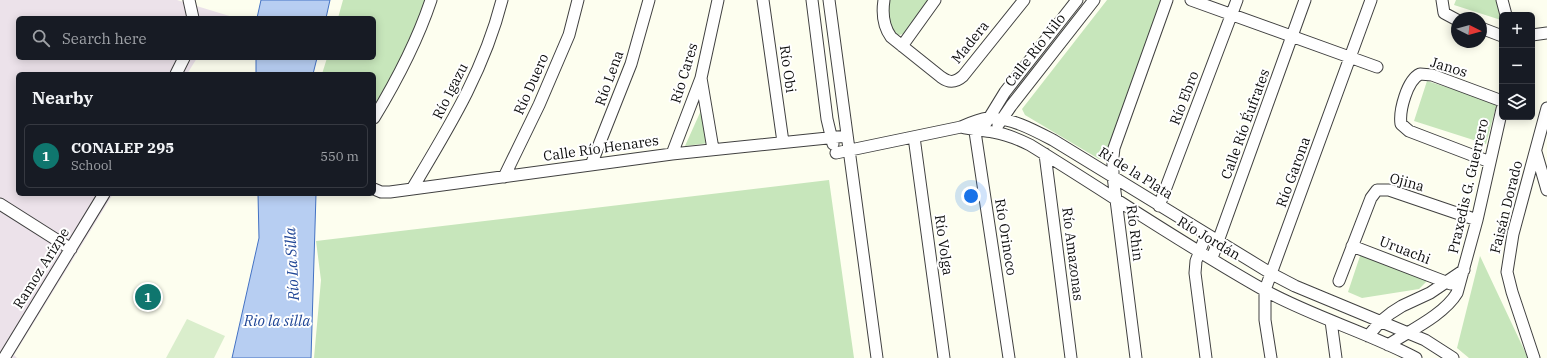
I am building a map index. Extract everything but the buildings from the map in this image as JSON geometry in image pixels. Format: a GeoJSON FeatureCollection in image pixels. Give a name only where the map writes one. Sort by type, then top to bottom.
{"type":"FeatureCollection","features":[{"type":"Feature","properties":{"kind":"street"},"geometry":{"type":"LineString","coordinates":[[189,0],[193,16]]}},
{"type":"Feature","properties":{"kind":"street"},"geometry":{"type":"LineString","coordinates":[[376,115],[393,87],[412,49],[431,0]]}},
{"type":"Feature","properties":{"kind":"street","name":"Río Igazu"},"geometry":{"type":"LineString","coordinates":[[412,189],[471,87],[487,50],[502,0]]}},
{"type":"Feature","properties":{"kind":"street","name":"Río Duero"},"geometry":{"type":"LineString","coordinates":[[504,177],[539,105],[568,35],[578,0]]}},
{"type":"Feature","properties":{"kind":"street","name":"Río Lena"},"geometry":{"type":"LineString","coordinates":[[591,165],[631,64],[648,0]]}},
{"type":"Feature","properties":{"kind":"street","name":"Río Cares"},"geometry":{"type":"LineString","coordinates":[[672,154],[701,78],[718,0]]}},
{"type":"Feature","properties":{"kind":"street","name":"Río Obi"},"geometry":{"type":"LineString","coordinates":[[763,0],[783,142]]}},
{"type":"Feature","properties":{"kind":"street"},"geometry":{"type":"LineString","coordinates":[[812,0],[831,138],[836,153],[851,166]]}},
{"type":"Feature","properties":{"kind":"street"},"geometry":{"type":"LineString","coordinates":[[829,0],[877,358]]}},
{"type":"Feature","properties":{"kind":"street"},"geometry":{"type":"LineString","coordinates":[[884,0],[883,12],[886,27],[892,37],[902,46],[935,0]]}},
{"type":"Feature","properties":{"kind":"street","name":"Madera"},"geometry":{"type":"LineString","coordinates":[[902,46],[941,77],[950,82],[955,82],[963,76],[1024,0]]}},
{"type":"Feature","properties":{"kind":"street","name":"Calle Río Nilo"},"geometry":{"type":"LineString","coordinates":[[977,128],[988,118],[1015,79],[1077,0]]}},
{"type":"Feature","properties":{"kind":"street","name":"Calle Río Nilo"},"geometry":{"type":"LineString","coordinates":[[993,132],[1001,119],[1094,0]]}},
{"type":"Feature","properties":{"kind":"street","name":"Río Rhin"},"geometry":{"type":"LineString","coordinates":[[1136,358],[1113,176],[1113,157],[1114,148],[1167,0]]}},
{"type":"Feature","properties":{"kind":"street"},"geometry":{"type":"LineString","coordinates":[[1191,0],[1377,68]]}},
{"type":"Feature","properties":{"kind":"street","name":"Río Ebro"},"geometry":{"type":"LineString","coordinates":[[1160,206],[1237,0]]}},
{"type":"Feature","properties":{"kind":"street","name":"Calle Río Éufrates"},"geometry":{"type":"LineString","coordinates":[[1212,258],[1305,0]]}},
{"type":"Feature","properties":{"kind":"street","name":"Río Garona"},"geometry":{"type":"LineString","coordinates":[[1270,358],[1265,320],[1265,290],[1371,0]]}},
{"type":"Feature","properties":{"kind":"street"},"geometry":{"type":"LineString","coordinates":[[1442,0],[1444,13],[1451,17]]}},
{"type":"Feature","properties":{"kind":"street"},"geometry":{"type":"LineString","coordinates":[[1502,0],[1505,12]]}},
{"type":"Feature","properties":{"kind":"street"},"geometry":{"type":"LineString","coordinates":[[1487,30],[1499,35]]}},
{"type":"Feature","properties":{"kind":"street"},"geometry":{"type":"LineString","coordinates":[[1535,35],[1547,32]]}},
{"type":"Feature","properties":{"kind":"street"},"geometry":{"type":"LineString","coordinates":[[177,72],[183,60]]}},
{"type":"Feature","properties":{"kind":"street","name":"Janos"},"geometry":{"type":"LineString","coordinates":[[1490,162],[1408,131],[1401,124],[1401,110],[1413,80],[1420,74],[1432,75],[1499,100]]}},
{"type":"Feature","properties":{"kind":"street"},"geometry":{"type":"LineString","coordinates":[[701,78],[713,149]]}},
{"type":"Feature","properties":{"kind":"street","name":"Faisán Dorado"},"geometry":{"type":"LineString","coordinates":[[1534,358],[1512,292],[1507,272],[1513,234],[1547,108]]}},
{"type":"Feature","properties":{"kind":"street"},"geometry":{"type":"LineString","coordinates":[[988,118],[1001,119]]}},
{"type":"Feature","properties":{"kind":"street","name":"Ri de la Plata"},"geometry":{"type":"LineString","coordinates":[[1001,119],[1036,131],[1113,176],[1206,235],[1272,274],[1295,286],[1381,321]]}},
{"type":"Feature","properties":{"kind":"street","name":"Praxedis G. Guerrero"},"geometry":{"type":"LineString","coordinates":[[1388,345],[1431,318],[1448,306],[1453,300],[1464,270],[1477,220],[1500,120]]}},
{"type":"Feature","properties":{"kind":"street"},"geometry":{"type":"LineString","coordinates":[[836,153],[961,127],[977,128],[993,132]]}},
{"type":"Feature","properties":{"kind":"street","name":"Río Orinoco"},"geometry":{"type":"LineString","coordinates":[[977,128],[1009,358]]}},
{"type":"Feature","properties":{"kind":"street","name":"Río Jordán"},"geometry":{"type":"LineString","coordinates":[[993,132],[1019,140],[1045,154],[1199,251],[1265,290],[1416,358]]}},
{"type":"Feature","properties":{"kind":"street","name":"Calle Río Henares"},"geometry":{"type":"LineString","coordinates":[[376,190],[390,192],[672,154],[847,136]]}},
{"type":"Feature","properties":{"kind":"street","name":"Río Volga"},"geometry":{"type":"LineString","coordinates":[[914,137],[944,358]]}},
{"type":"Feature","properties":{"kind":"street"},"geometry":{"type":"LineString","coordinates":[[1536,151],[1547,190]]}},
{"type":"Feature","properties":{"kind":"street","name":"Río Amazonas"},"geometry":{"type":"LineString","coordinates":[[1045,154],[1071,358]]}},
{"type":"Feature","properties":{"kind":"street","name":"Ojina"},"geometry":{"type":"LineString","coordinates":[[1339,281],[1371,198],[1377,190],[1388,190],[1477,220]]}},
{"type":"Feature","properties":{"kind":"street","name":"Ramoz Arízpe"},"geometry":{"type":"LineString","coordinates":[[4,358],[103,196]]}},
{"type":"Feature","properties":{"kind":"street"},"geometry":{"type":"LineString","coordinates":[[0,204],[70,249]]}},
{"type":"Feature","properties":{"kind":"street"},"geometry":{"type":"LineString","coordinates":[[1206,235],[1196,261],[1195,273],[1206,358]]}},
{"type":"Feature","properties":{"kind":"street","name":"Uruachi"},"geometry":{"type":"LineString","coordinates":[[1352,246],[1459,286]]}},
{"type":"Feature","properties":{"kind":"street","name":"Praxedis G. Guerrero"},"geometry":{"type":"LineString","coordinates":[[1368,336],[1381,321],[1402,306],[1430,293],[1464,270]]}},
{"type":"Feature","properties":{"kind":"street"},"geometry":{"type":"LineString","coordinates":[[1331,321],[1336,358]]}},
{"type":"Feature","properties":{"kind":"street"},"geometry":{"type":"LineString","coordinates":[[1381,321],[1407,332],[1436,347],[1453,358]]}},
{"type":"Feature","properties":{"kind":"shaded area"},"geometry":{"type":"Polygon","coordinates":[[[0,0],[177,0],[229,16],[16,16],[16,60],[196,60],[188,72],[16,72],[16,196],[112,196],[14,355],[17,358],[0,358],[0,0]]]}},
{"type":"Feature","properties":{"kind":"green space"},"geometry":{"type":"Polygon","coordinates":[[[343,0],[428,0],[400,64],[376,107],[376,72],[323,72],[326,60],[376,60],[376,16],[339,16],[343,0]]]}},
{"type":"Feature","properties":{"kind":"green space"},"geometry":{"type":"Polygon","coordinates":[[[889,0],[933,0],[907,31],[899,35],[893,34],[889,18],[889,0]]]}},
{"type":"Feature","properties":{"kind":"green space"},"geometry":{"type":"Polygon","coordinates":[[[1107,0],[1163,0],[1105,157],[1099,159],[1025,115],[1022,109],[1107,0]]]}},
{"type":"Feature","properties":{"kind":"green space"},"geometry":{"type":"Polygon","coordinates":[[[1456,0],[1498,0],[1501,12],[1499,12],[1499,19],[1487,16],[1487,12],[1476,12],[1454,5],[1456,0]]]}},
{"type":"Feature","properties":{"kind":"green space"},"geometry":{"type":"Polygon","coordinates":[[[1427,81],[1497,103],[1486,144],[1414,121],[1427,81]]]}},
{"type":"Feature","properties":{"kind":"green space"},"geometry":{"type":"Polygon","coordinates":[[[703,106],[709,143],[685,146],[703,106]]]}},
{"type":"Feature","properties":{"kind":"green space"},"geometry":{"type":"Polygon","coordinates":[[[829,180],[854,358],[314,358],[321,280],[316,241],[829,180]]]}},
{"type":"Feature","properties":{"kind":"green space"},"geometry":{"type":"Polygon","coordinates":[[[1361,253],[1428,280],[1419,289],[1362,298],[1348,292],[1361,253]]]}},
{"type":"Feature","properties":{"kind":"green space"},"geometry":{"type":"Polygon","coordinates":[[[1480,256],[1528,358],[1469,358],[1457,348],[1480,256]]]}},
{"type":"Feature","properties":{"kind":"green space"},"geometry":{"type":"Polygon","coordinates":[[[187,319],[225,336],[214,358],[166,358],[187,319]]]}},
{"type":"Feature","properties":{"kind":"water"},"geometry":{"type":"Polygon","coordinates":[[[261,0],[330,0],[326,16],[257,16],[261,0]]]}},
{"type":"Feature","properties":{"kind":"water"},"geometry":{"type":"Polygon","coordinates":[[[256,60],[316,60],[314,72],[256,72],[256,60]]]}},
{"type":"Feature","properties":{"kind":"water","name":"Rio la silla"},"geometry":{"type":"Polygon","coordinates":[[[258,196],[316,196],[311,358],[232,358],[259,238],[258,196]]]}},
{"type":"Feature","properties":{"kind":"place","name":"CONALEP 295"},"geometry":{"type":"Point","coordinates":[148,297]}},
{"type":"Feature","properties":{"kind":"water label","name":"Río La Silla"},"geometry":{"type":"Point","coordinates":[292,264]}}]}
